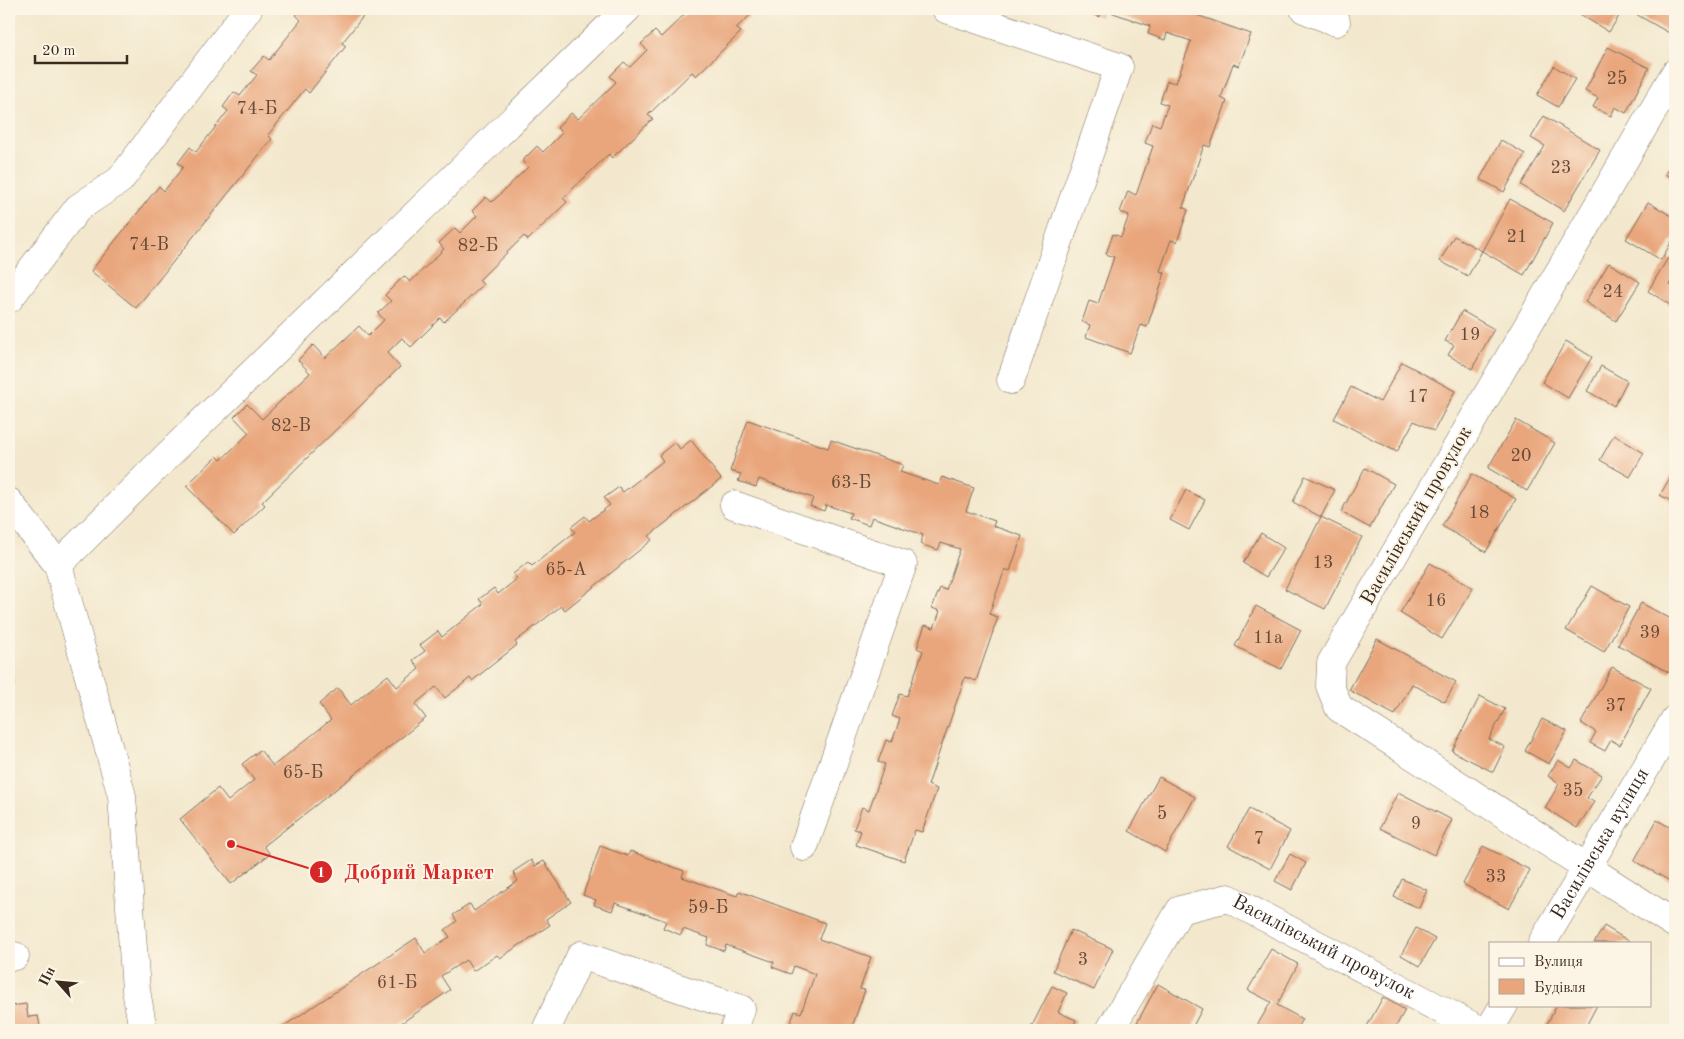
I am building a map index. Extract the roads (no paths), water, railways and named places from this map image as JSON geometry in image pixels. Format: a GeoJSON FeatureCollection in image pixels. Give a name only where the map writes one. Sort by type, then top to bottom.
{"type":"FeatureCollection","features":[{"type":"Feature","properties":{"kind":"street"},"geometry":{"type":"LineString","coordinates":[[9,299],[78,208],[120,180],[248,9]]}},
{"type":"Feature","properties":{"kind":"street"},"geometry":{"type":"LineString","coordinates":[[58,565],[627,9]]}},
{"type":"Feature","properties":{"kind":"street"},"geometry":{"type":"LineString","coordinates":[[946,9],[1119,67],[1011,380]]}},
{"type":"Feature","properties":{"kind":"street"},"geometry":{"type":"LineString","coordinates":[[1304,9],[1336,22]]}},
{"type":"Feature","properties":{"kind":"street","name":"Василівський провулок"},"geometry":{"type":"LineString","coordinates":[[1675,73],[1331,663],[1330,686],[1339,708],[1675,924]]}},
{"type":"Feature","properties":{"kind":"street"},"geometry":{"type":"LineString","coordinates":[[9,502],[58,565],[122,796],[136,990],[143,1030]]}},
{"type":"Feature","properties":{"kind":"street"},"geometry":{"type":"LineString","coordinates":[[734,505],[903,564],[804,848]]}},
{"type":"Feature","properties":{"kind":"street","name":"Василівська вулиця"},"geometry":{"type":"LineString","coordinates":[[1543,942],[1675,719]]}},
{"type":"Feature","properties":{"kind":"street","name":"Василівський провулок"},"geometry":{"type":"LineString","coordinates":[[1110,1030],[1180,910],[1228,898],[1480,1030]]}},
{"type":"Feature","properties":{"kind":"street"},"geometry":{"type":"LineString","coordinates":[[546,1030],[581,955],[742,1010],[734,1030]]}},
{"type":"Feature","properties":{"kind":"street"},"geometry":{"type":"LineString","coordinates":[[1489,1030],[1503,1006]]}},
{"type":"Feature","properties":{"kind":"place","name":"Добрий Маркет"},"geometry":{"type":"Point","coordinates":[231,844]}}]}
